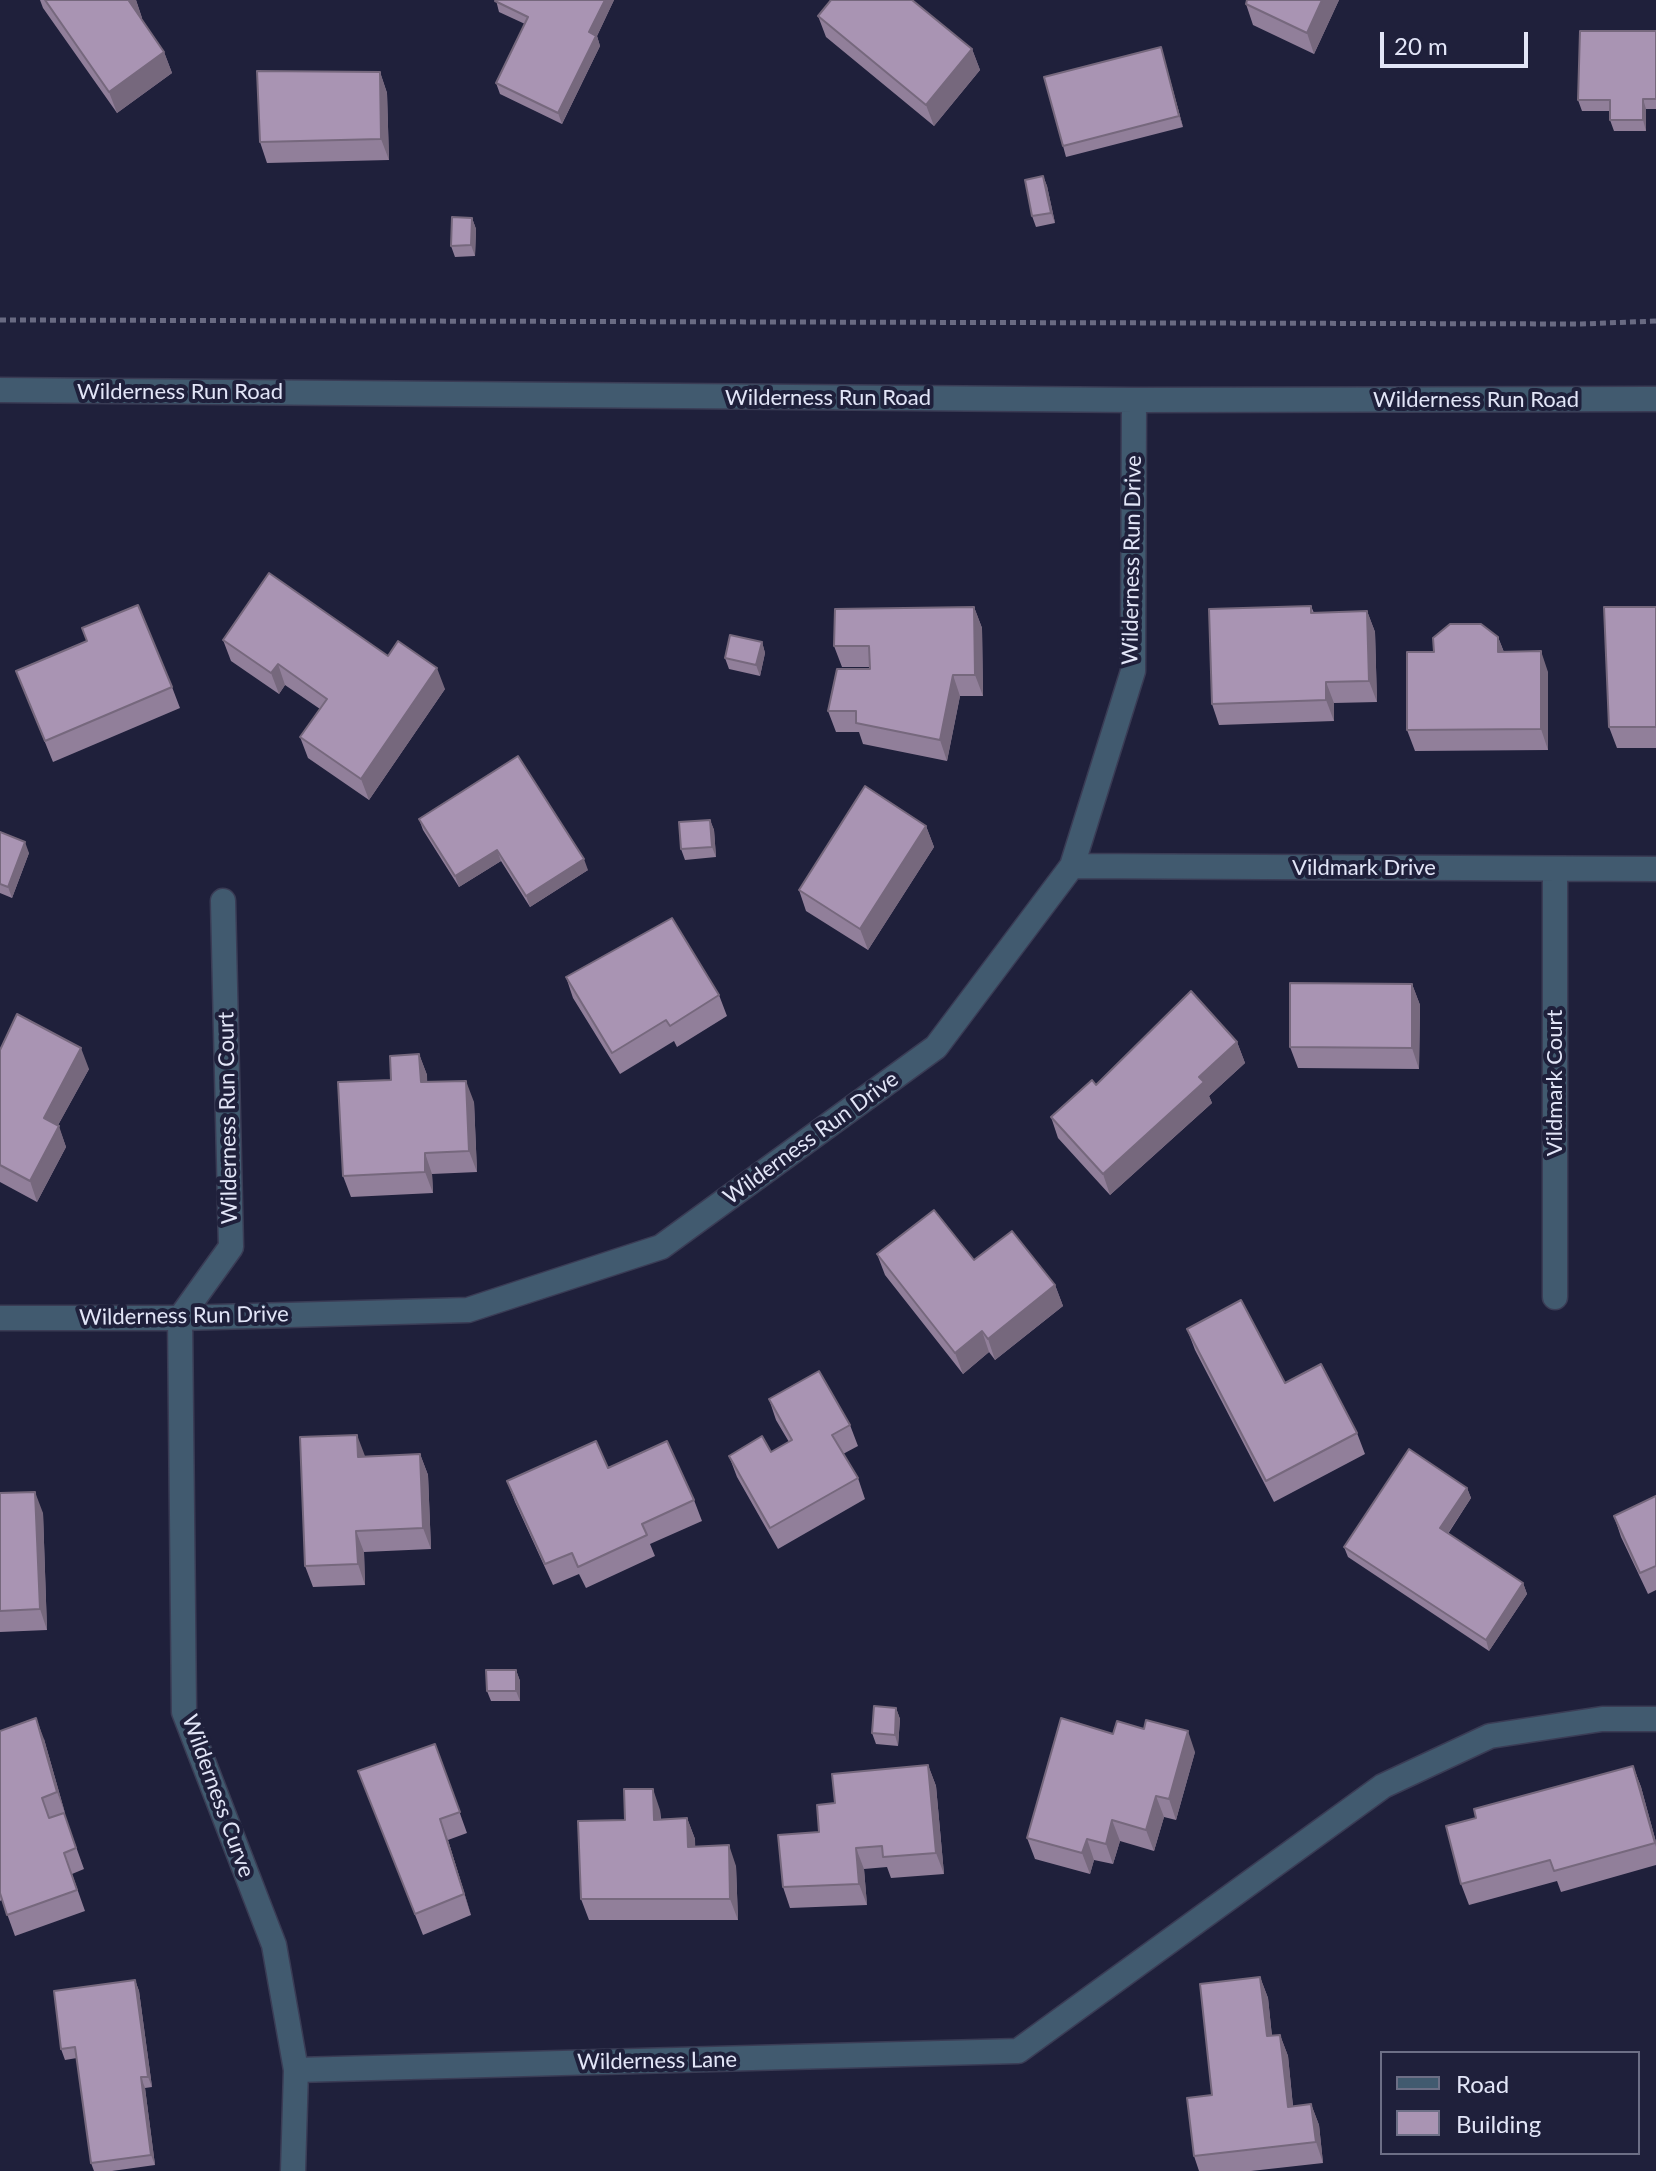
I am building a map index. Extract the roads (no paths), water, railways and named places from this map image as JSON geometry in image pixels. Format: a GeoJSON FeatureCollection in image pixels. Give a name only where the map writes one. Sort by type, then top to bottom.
{"type":"FeatureCollection","features":[{"type":"Feature","properties":{"kind":"street","name":"Wilderness Run Road"},"geometry":{"type":"LineString","coordinates":[[0,390],[1134,400],[1656,399]]}},
{"type":"Feature","properties":{"kind":"street","name":"Wilderness Run Drive"},"geometry":{"type":"LineString","coordinates":[[0,1318],[180,1318],[468,1310],[661,1247],[936,1047],[1072,866],[1133,671],[1134,400]]}},
{"type":"Feature","properties":{"kind":"street","name":"Vildmark Drive"},"geometry":{"type":"LineString","coordinates":[[1072,866],[1656,869]]}},
{"type":"Feature","properties":{"kind":"street","name":"Vildmark Court"},"geometry":{"type":"LineString","coordinates":[[1555,869],[1555,1297]]}},
{"type":"Feature","properties":{"kind":"street","name":"Wilderness Run Court"},"geometry":{"type":"LineString","coordinates":[[180,1318],[231,1247],[223,901]]}},
{"type":"Feature","properties":{"kind":"street","name":"Wilderness Curve"},"geometry":{"type":"LineString","coordinates":[[180,1318],[184,1712],[274,1945],[296,2070],[293,2171]]}},
{"type":"Feature","properties":{"kind":"street","name":"Wilderness Lane"},"geometry":{"type":"LineString","coordinates":[[296,2070],[1018,2051],[1383,1786],[1490,1736],[1602,1719],[1656,1719]]}}]}
